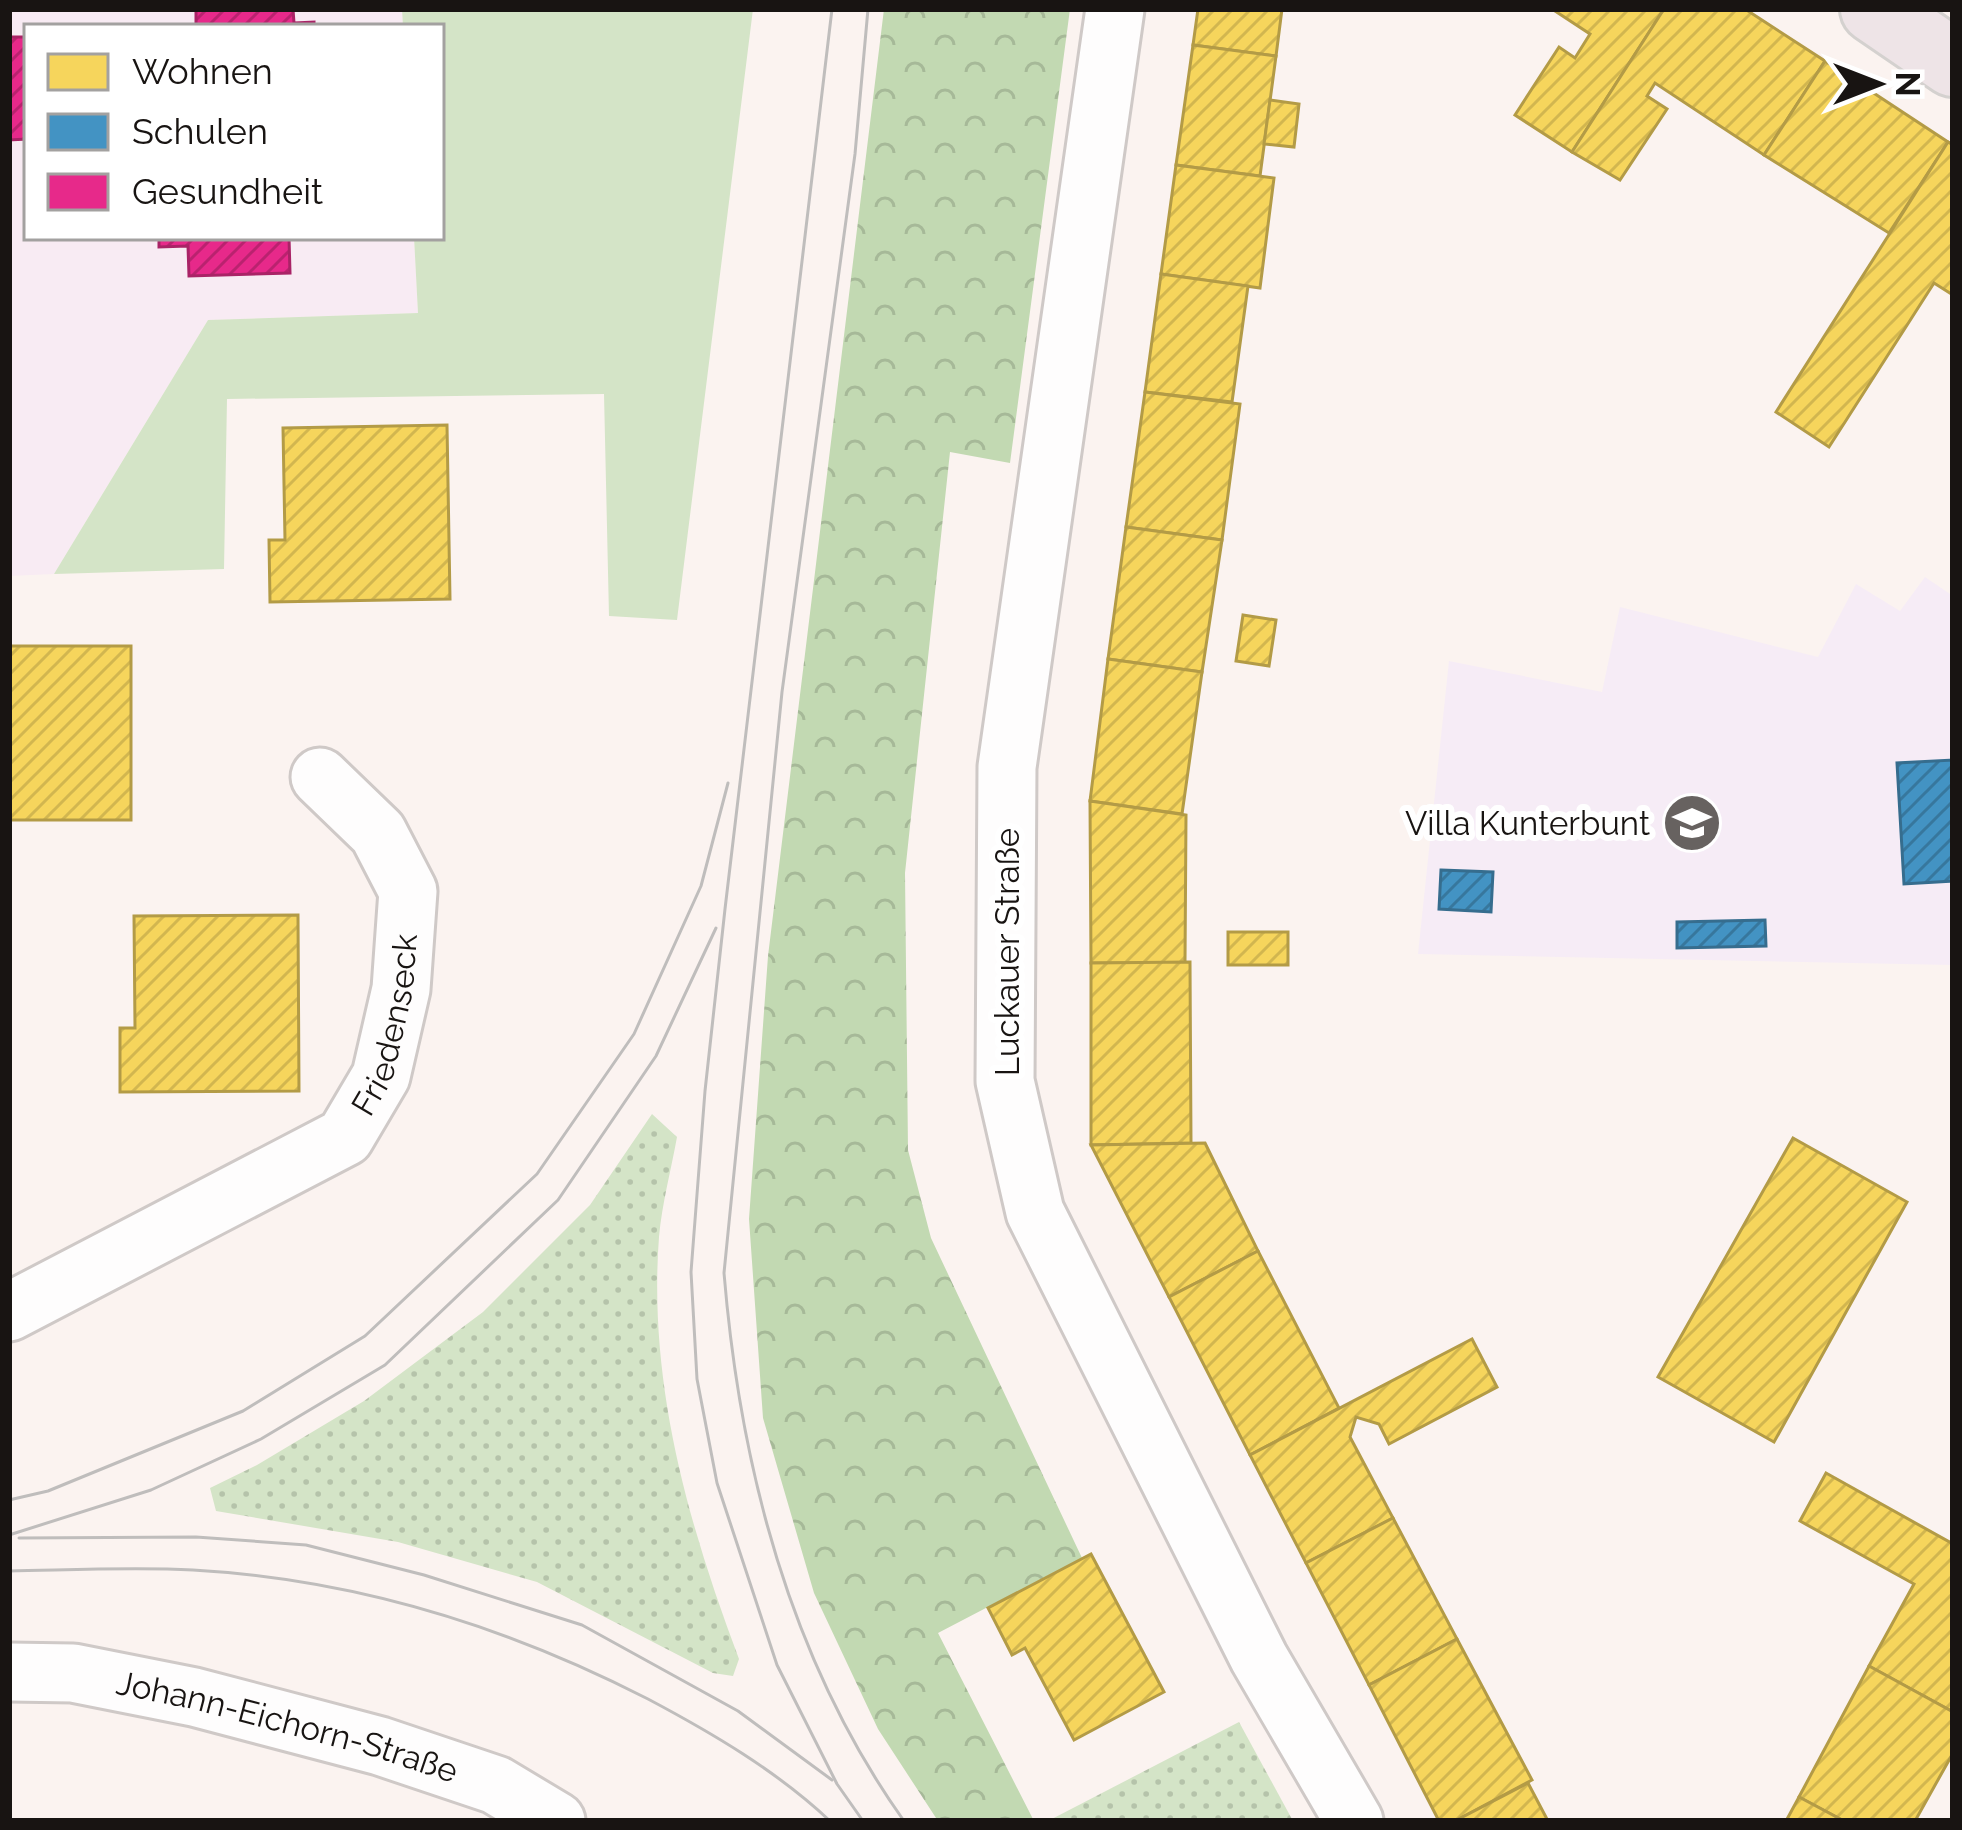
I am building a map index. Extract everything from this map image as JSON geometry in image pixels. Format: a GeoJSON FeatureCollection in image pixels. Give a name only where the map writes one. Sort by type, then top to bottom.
{"type":"FeatureCollection","features":[{"type":"Feature","properties":{"kind":"main road"},"geometry":{"type":"LineString","coordinates":[[1874,9],[1953,62]]}},
{"type":"Feature","properties":{"kind":"street","name":"Luckauer Straße"},"geometry":{"type":"LineString","coordinates":[[1115,9],[1007,767],[1005,1081],[1035,1212],[1259,1658],[1354,1821]]}},
{"type":"Feature","properties":{"kind":"street","name":"Friedenseck"},"geometry":{"type":"LineString","coordinates":[[9,1312],[346,1136],[381,1076],[401,989],[408,891],[378,833],[320,777]]}},
{"type":"Feature","properties":{"kind":"street","name":"Johann-Eichorn-Straße"},"geometry":{"type":"LineString","coordinates":[[9,1672],[73,1673],[194,1697],[380,1746],[496,1785],[556,1821]]}},
{"type":"Feature","properties":{"kind":"shaded area"},"geometry":{"type":"Polygon","coordinates":[[[9,9],[402,9],[403,24],[24,24],[24,240],[414,240],[418,313],[208,320],[54,574],[9,576],[9,9]]]}},
{"type":"Feature","properties":{"kind":"shaded area","name":"Villa Kunterbunt"},"geometry":{"type":"Polygon","coordinates":[[[1925,577],[1953,596],[1953,965],[1418,954],[1449,661],[1602,692],[1620,607],[1818,657],[1856,584],[1900,611],[1925,577]]]}},
{"type":"Feature","properties":{"kind":"green space"},"geometry":{"type":"Polygon","coordinates":[[[402,9],[753,9],[677,620],[609,616],[604,394],[227,399],[224,569],[54,574],[208,320],[418,313],[414,240],[444,240],[444,24],[403,24],[402,9]]]}},
{"type":"Feature","properties":{"kind":"green space"},"geometry":{"type":"Polygon","coordinates":[[[884,9],[1070,9],[1010,463],[950,452],[905,873],[908,1150],[931,1238],[1082,1558],[938,1633],[1034,1821],[938,1821],[878,1729],[814,1593],[763,1418],[749,1219],[768,956],[884,9]]]}},
{"type":"Feature","properties":{"kind":"green space"},"geometry":{"type":"Polygon","coordinates":[[[652,1114],[677,1137],[659,1237],[657,1292],[666,1399],[688,1505],[739,1659],[733,1676],[713,1673],[537,1582],[398,1542],[216,1511],[210,1488],[364,1401],[483,1312],[590,1205],[652,1114]]]}},
{"type":"Feature","properties":{"kind":"green space"},"geometry":{"type":"Polygon","coordinates":[[[1239,1722],[1293,1821],[1048,1821],[1239,1722]]]}},
{"type":"Feature","properties":{"kind":"building: Wohnen"},"geometry":{"type":"Polygon","coordinates":[[[1198,9],[1282,9],[1276,56],[1193,45],[1198,9]]]}},
{"type":"Feature","properties":{"kind":"building: Wohnen"},"geometry":{"type":"Polygon","coordinates":[[[1552,9],[1664,9],[1572,152],[1515,115],[1559,47],[1575,58],[1590,34],[1552,9]]]}},
{"type":"Feature","properties":{"kind":"building: Wohnen"},"geometry":{"type":"Polygon","coordinates":[[[1664,9],[1745,9],[1825,61],[1764,155],[1655,83],[1647,96],[1667,109],[1620,180],[1572,152],[1664,9]]]}},
{"type":"Feature","properties":{"kind":"building: Wohnen"},"geometry":{"type":"Polygon","coordinates":[[[1193,45],[1276,56],[1260,176],[1176,165],[1193,45]]]}},
{"type":"Feature","properties":{"kind":"building: Wohnen"},"geometry":{"type":"Polygon","coordinates":[[[1825,61],[1948,142],[1889,233],[1764,155],[1825,61]]]}},
{"type":"Feature","properties":{"kind":"building: Wohnen"},"geometry":{"type":"Polygon","coordinates":[[[1270,100],[1299,104],[1294,147],[1264,144],[1270,100]]]}},
{"type":"Feature","properties":{"kind":"building: Wohnen"},"geometry":{"type":"Polygon","coordinates":[[[1948,142],[1953,145],[1953,295],[1934,283],[1829,447],[1776,412],[1948,142]]]}},
{"type":"Feature","properties":{"kind":"building: Wohnen"},"geometry":{"type":"Polygon","coordinates":[[[1176,165],[1274,178],[1260,288],[1161,274],[1176,165]]]}},
{"type":"Feature","properties":{"kind":"building: Wohnen"},"geometry":{"type":"Polygon","coordinates":[[[1161,274],[1248,286],[1232,402],[1145,392],[1161,274]]]}},
{"type":"Feature","properties":{"kind":"building: Wohnen"},"geometry":{"type":"Polygon","coordinates":[[[1145,392],[1240,404],[1222,540],[1126,527],[1145,392]]]}},
{"type":"Feature","properties":{"kind":"building: Wohnen"},"geometry":{"type":"Polygon","coordinates":[[[447,425],[450,599],[270,602],[269,540],[285,540],[283,428],[447,425]]]}},
{"type":"Feature","properties":{"kind":"building: Wohnen"},"geometry":{"type":"Polygon","coordinates":[[[1126,527],[1222,540],[1202,672],[1108,659],[1126,527]]]}},
{"type":"Feature","properties":{"kind":"building: Wohnen"},"geometry":{"type":"Polygon","coordinates":[[[1243,615],[1276,620],[1269,666],[1236,661],[1243,615]]]}},
{"type":"Feature","properties":{"kind":"building: Wohnen"},"geometry":{"type":"Polygon","coordinates":[[[9,646],[131,646],[131,820],[9,820],[9,646]]]}},
{"type":"Feature","properties":{"kind":"building: Wohnen"},"geometry":{"type":"Polygon","coordinates":[[[1108,659],[1202,672],[1182,814],[1090,801],[1108,659]]]}},
{"type":"Feature","properties":{"kind":"building: Wohnen"},"geometry":{"type":"Polygon","coordinates":[[[1090,801],[1186,815],[1185,963],[1091,963],[1090,801]]]}},
{"type":"Feature","properties":{"kind":"building: Wohnen"},"geometry":{"type":"Polygon","coordinates":[[[298,915],[299,1091],[120,1092],[120,1028],[135,1028],[134,916],[298,915]]]}},
{"type":"Feature","properties":{"kind":"building: Wohnen"},"geometry":{"type":"Polygon","coordinates":[[[1228,932],[1288,932],[1288,965],[1228,965],[1228,932]]]}},
{"type":"Feature","properties":{"kind":"building: Wohnen"},"geometry":{"type":"Polygon","coordinates":[[[1190,962],[1191,1143],[1091,1145],[1091,963],[1190,962]]]}},
{"type":"Feature","properties":{"kind":"building: Wohnen"},"geometry":{"type":"Polygon","coordinates":[[[1793,1138],[1907,1202],[1774,1442],[1658,1377],[1793,1138]]]}},
{"type":"Feature","properties":{"kind":"building: Wohnen"},"geometry":{"type":"Polygon","coordinates":[[[1205,1143],[1258,1251],[1169,1297],[1091,1145],[1205,1143]]]}},
{"type":"Feature","properties":{"kind":"building: Wohnen"},"geometry":{"type":"Polygon","coordinates":[[[1258,1251],[1339,1408],[1250,1455],[1169,1297],[1258,1251]]]}},
{"type":"Feature","properties":{"kind":"building: Wohnen"},"geometry":{"type":"Polygon","coordinates":[[[1472,1339],[1497,1387],[1389,1444],[1379,1424],[1356,1417],[1350,1437],[1393,1518],[1306,1563],[1250,1455],[1472,1339]]]}},
{"type":"Feature","properties":{"kind":"building: Wohnen"},"geometry":{"type":"Polygon","coordinates":[[[1826,1473],[1953,1544],[1953,1712],[1869,1666],[1914,1584],[1800,1521],[1826,1473]]]}},
{"type":"Feature","properties":{"kind":"building: Wohnen"},"geometry":{"type":"Polygon","coordinates":[[[1393,1518],[1457,1639],[1369,1685],[1306,1563],[1393,1518]]]}},
{"type":"Feature","properties":{"kind":"building: Wohnen"},"geometry":{"type":"Polygon","coordinates":[[[1091,1554],[1164,1692],[1074,1740],[1025,1648],[1012,1655],[988,1608],[1091,1554]]]}},
{"type":"Feature","properties":{"kind":"building: Wohnen"},"geometry":{"type":"Polygon","coordinates":[[[1457,1639],[1532,1780],[1455,1821],[1439,1821],[1369,1685],[1457,1639]]]}},
{"type":"Feature","properties":{"kind":"building: Wohnen"},"geometry":{"type":"Polygon","coordinates":[[[1869,1666],[1953,1712],[1953,1753],[1915,1821],[1844,1821],[1799,1797],[1869,1666]]]}},
{"type":"Feature","properties":{"kind":"building: Wohnen"},"geometry":{"type":"Polygon","coordinates":[[[1528,1783],[1548,1821],[1455,1821],[1528,1783]]]}},
{"type":"Feature","properties":{"kind":"building: Wohnen"},"geometry":{"type":"Polygon","coordinates":[[[1799,1797],[1844,1821],[1786,1821],[1799,1797]]]}},
{"type":"Feature","properties":{"kind":"building: Schulen"},"geometry":{"type":"Polygon","coordinates":[[[1953,760],[1953,881],[1904,884],[1897,763],[1953,760]]]}},
{"type":"Feature","properties":{"kind":"building: Schulen"},"geometry":{"type":"Polygon","coordinates":[[[1441,870],[1493,872],[1491,912],[1439,909],[1441,870]]]}},
{"type":"Feature","properties":{"kind":"building: Schulen"},"geometry":{"type":"Polygon","coordinates":[[[1765,920],[1766,946],[1677,948],[1677,922],[1765,920]]]}},
{"type":"Feature","properties":{"kind":"building: Gesundheit"},"geometry":{"type":"Polygon","coordinates":[[[196,9],[293,9],[294,23],[314,22],[314,24],[196,24],[196,9]]]}},
{"type":"Feature","properties":{"kind":"building: Gesundheit"},"geometry":{"type":"Polygon","coordinates":[[[9,37],[24,37],[24,139],[9,140],[9,37]]]}},
{"type":"Feature","properties":{"kind":"building: Gesundheit"},"geometry":{"type":"Polygon","coordinates":[[[159,240],[289,240],[290,273],[189,276],[188,246],[159,247],[159,240]]]}},
{"type":"Feature","properties":{"kind":"tram line"},"geometry":{"type":"LineString","coordinates":[[832,9],[725,909],[691,1272],[697,1379],[717,1483],[777,1665],[837,1784],[863,1821]]}},
{"type":"Feature","properties":{"kind":"tram line"},"geometry":{"type":"LineString","coordinates":[[868,9],[855,154],[782,692],[724,1273],[743,1418],[777,1559],[830,1695],[904,1821]]}},
{"type":"Feature","properties":{"kind":"tram line"},"geometry":{"type":"LineString","coordinates":[[9,1500],[48,1491],[243,1411],[365,1336],[537,1174],[634,1034],[701,886],[728,783]]}},
{"type":"Feature","properties":{"kind":"tram line"},"geometry":{"type":"LineString","coordinates":[[9,1535],[151,1490],[261,1439],[385,1365],[558,1200],[656,1056],[716,928]]}},
{"type":"Feature","properties":{"kind":"tram line"},"geometry":{"type":"LineString","coordinates":[[19,1538],[196,1537],[306,1545],[424,1575],[582,1625],[738,1711],[832,1780]]}},
{"type":"Feature","properties":{"kind":"tram line"},"geometry":{"type":"LineString","coordinates":[[9,1571],[147,1569],[253,1575],[427,1610],[540,1649],[648,1699],[743,1754],[830,1821]]}},
{"type":"Feature","properties":{"kind":"place","name":"Villa Kunterbunt"},"geometry":{"type":"Point","coordinates":[1692,823]}}]}
